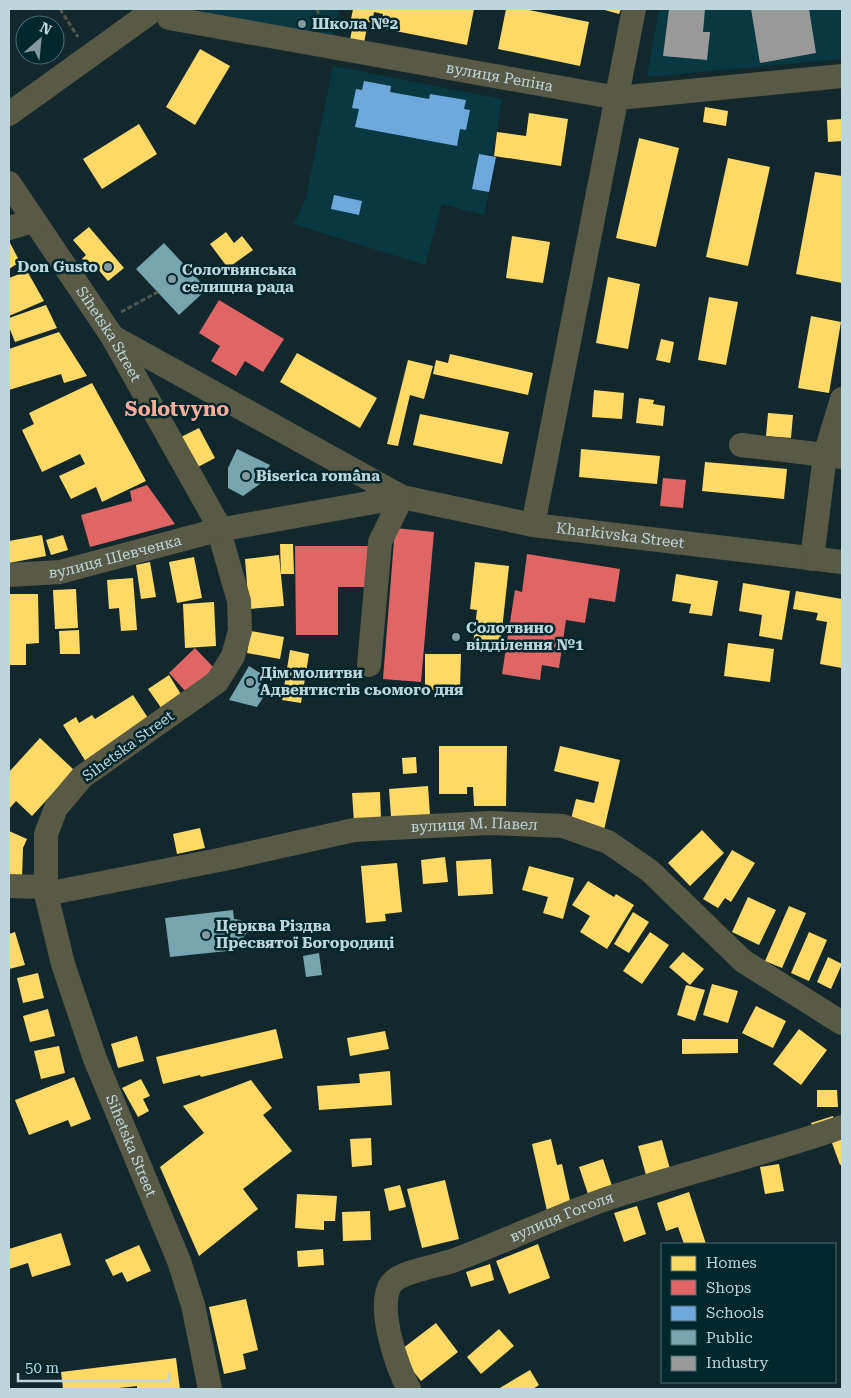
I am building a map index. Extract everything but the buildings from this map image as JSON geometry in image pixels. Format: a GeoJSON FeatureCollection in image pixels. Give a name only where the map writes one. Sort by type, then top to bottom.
{"type":"FeatureCollection","features":[{"type":"Feature","properties":{"kind":"street"},"geometry":{"type":"LineString","coordinates":[[9,114],[155,9]]}},
{"type":"Feature","properties":{"kind":"street","name":"вулиця Репіна"},"geometry":{"type":"LineString","coordinates":[[167,9],[169,18],[618,98],[842,76]]}},
{"type":"Feature","properties":{"kind":"street"},"geometry":{"type":"LineString","coordinates":[[533,525],[634,9]]}},
{"type":"Feature","properties":{"kind":"street","name":"Sihetska Street"},"geometry":{"type":"LineString","coordinates":[[9,182],[33,221],[115,325],[216,521],[239,601],[240,631],[233,656],[217,682],[82,777],[56,808],[46,834],[46,890],[64,964],[95,1059],[179,1261],[193,1305],[210,1389]]}},
{"type":"Feature","properties":{"kind":"street"},"geometry":{"type":"LineString","coordinates":[[9,228],[33,221]]}},
{"type":"Feature","properties":{"kind":"street","name":"Kharkivska Street"},"geometry":{"type":"LineString","coordinates":[[115,325],[402,497],[533,525],[842,562]]}},
{"type":"Feature","properties":{"kind":"street"},"geometry":{"type":"LineString","coordinates":[[812,559],[834,456],[842,399]]}},
{"type":"Feature","properties":{"kind":"street"},"geometry":{"type":"LineString","coordinates":[[741,444],[834,456]]}},
{"type":"Feature","properties":{"kind":"street"},"geometry":{"type":"LineString","coordinates":[[369,665],[380,542],[402,497]]}},
{"type":"Feature","properties":{"kind":"street","name":"Kharkivska Street"},"geometry":{"type":"LineString","coordinates":[[218,530],[402,497]]}},
{"type":"Feature","properties":{"kind":"street","name":"вулиця Шевченка"},"geometry":{"type":"LineString","coordinates":[[9,575],[60,572],[218,530]]}},
{"type":"Feature","properties":{"kind":"street","name":"вулиця М. Павел"},"geometry":{"type":"LineString","coordinates":[[9,886],[46,890],[224,859],[354,830],[489,823],[563,826],[608,842],[650,871],[743,960],[842,1023]]}},
{"type":"Feature","properties":{"kind":"street","name":"вулиця Гоголя"},"geometry":{"type":"LineString","coordinates":[[409,1389],[399,1372],[388,1334],[387,1299],[391,1284],[402,1276],[452,1262],[605,1200],[842,1127]]}},
{"type":"Feature","properties":{"kind":"path"},"geometry":{"type":"LineString","coordinates":[[60,9],[91,56]]}},
{"type":"Feature","properties":{"kind":"path"},"geometry":{"type":"LineString","coordinates":[[115,325],[158,292]]}},
{"type":"Feature","properties":{"kind":"shaded area","name":"Школа №2"},"geometry":{"type":"Polygon","coordinates":[[[198,9],[340,9],[334,35],[201,13],[198,9]]]}},
{"type":"Feature","properties":{"kind":"shaded area"},"geometry":{"type":"Polygon","coordinates":[[[659,9],[842,9],[842,59],[647,77],[659,9]]]}},
{"type":"Feature","properties":{"kind":"shaded area"},"geometry":{"type":"Polygon","coordinates":[[[333,66],[502,99],[492,155],[479,154],[473,189],[489,192],[484,215],[442,204],[425,265],[294,224],[306,198],[333,66]]]}},
{"type":"Feature","properties":{"kind":"place","name":"Школа №2"},"geometry":{"type":"Point","coordinates":[302,24]}},
{"type":"Feature","properties":{"kind":"place","name":"Don Gusto"},"geometry":{"type":"Point","coordinates":[108,267]}},
{"type":"Feature","properties":{"kind":"place","name":"Солотвинська селищна рада"},"geometry":{"type":"Point","coordinates":[172,279]}},
{"type":"Feature","properties":{"kind":"place","name":"Biserica româna"},"geometry":{"type":"Point","coordinates":[246,476]}},
{"type":"Feature","properties":{"kind":"place","name":"Солотвино відділення №1"},"geometry":{"type":"Point","coordinates":[456,637]}},
{"type":"Feature","properties":{"kind":"place","name":"Дім молитви Адвентистів сьомого дня"},"geometry":{"type":"Point","coordinates":[250,682]}},
{"type":"Feature","properties":{"kind":"place","name":"Церква Різдва Пресвятої Богородиці"},"geometry":{"type":"Point","coordinates":[206,935]}},
{"type":"Feature","properties":{"kind":"district","name":"Solotvyno"},"geometry":{"type":"Point","coordinates":[177,409]}}]}
